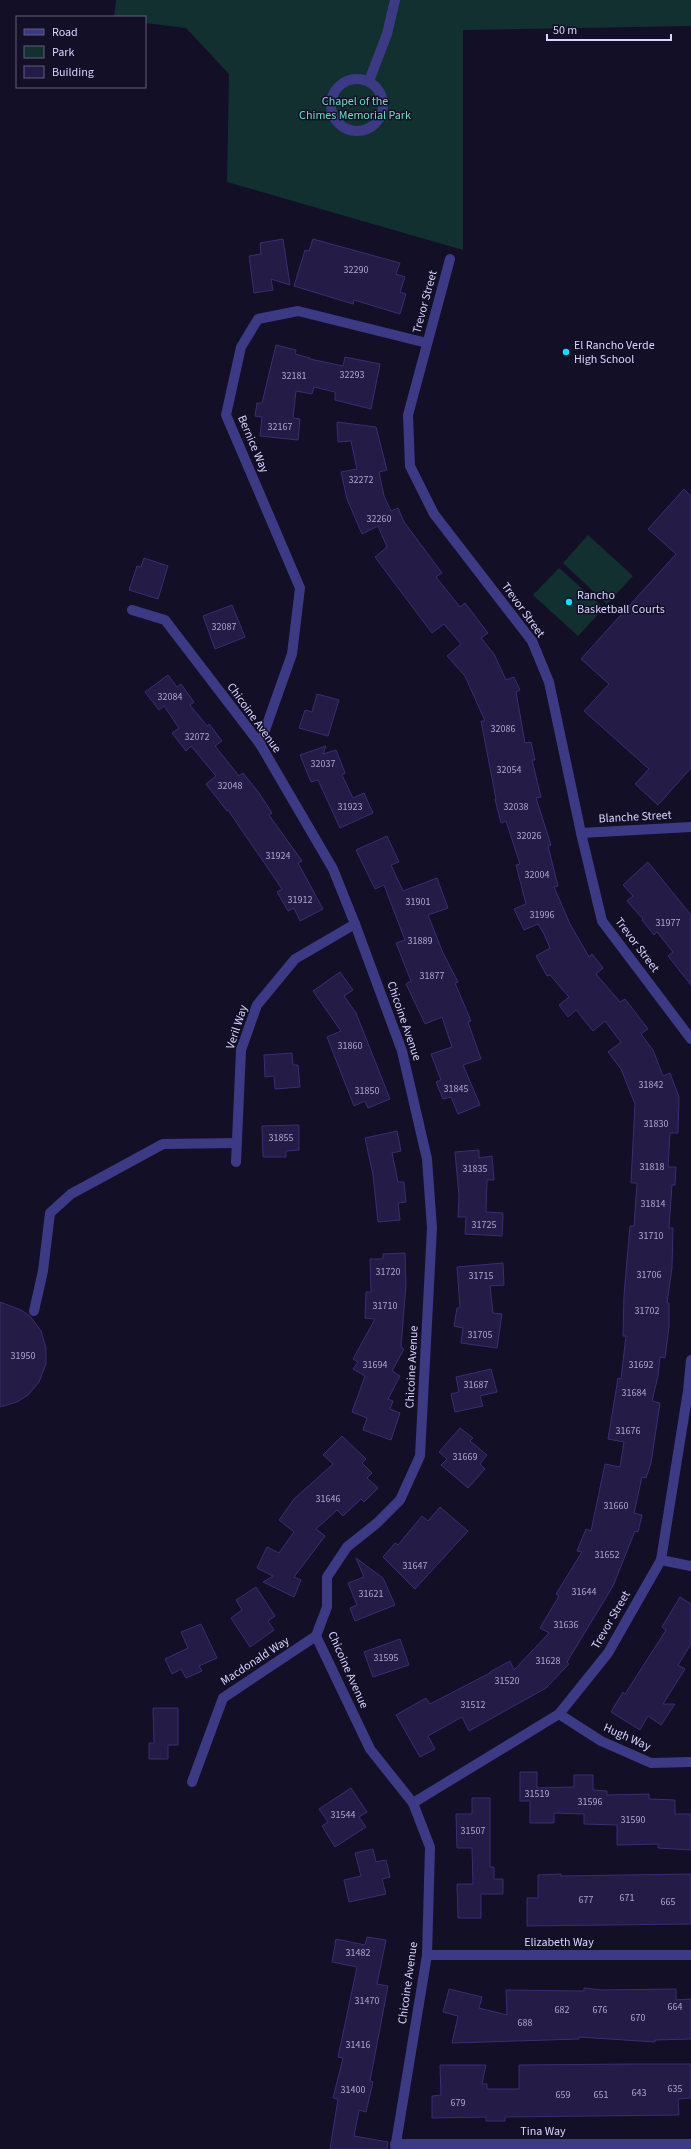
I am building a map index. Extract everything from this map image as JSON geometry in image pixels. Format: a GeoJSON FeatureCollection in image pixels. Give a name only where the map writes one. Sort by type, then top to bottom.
{"type":"FeatureCollection","features":[{"type":"Feature","properties":{"kind":"street"},"geometry":{"type":"LineString","coordinates":[[369,81],[387,34],[395,0]]}},
{"type":"Feature","properties":{"kind":"street"},"geometry":{"type":"LineString","coordinates":[[359,78],[369,81],[377,88],[382,97],[383,107],[380,117],[374,125],[365,130],[354,131],[344,128],[336,122],[331,113],[330,103],[333,92],[349,79],[359,78]]}},
{"type":"Feature","properties":{"kind":"street","name":"Trevor Street"},"geometry":{"type":"LineString","coordinates":[[450,260],[408,415],[410,466],[434,514],[532,641],[549,682],[581,833],[602,921],[691,1039]]}},
{"type":"Feature","properties":{"kind":"street","name":"Bernice Way"},"geometry":{"type":"LineString","coordinates":[[260,744],[292,654],[300,588],[226,415],[241,346],[258,319],[298,311],[427,343]]}},
{"type":"Feature","properties":{"kind":"street","name":"Chicoine Avenue"},"geometry":{"type":"LineString","coordinates":[[132,610],[165,620],[260,744],[332,870],[355,924],[402,1051],[427,1159],[432,1228],[420,1456],[400,1500],[377,1523],[347,1546],[327,1577],[327,1607],[316,1636],[370,1749],[413,1803],[430,1848],[427,1956],[395,2147]]}},
{"type":"Feature","properties":{"kind":"street","name":"Blanche Street"},"geometry":{"type":"LineString","coordinates":[[581,833],[691,827]]}},
{"type":"Feature","properties":{"kind":"street","name":"Veril Way"},"geometry":{"type":"LineString","coordinates":[[236,1162],[241,1050],[257,1005],[294,959],[355,924]]}},
{"type":"Feature","properties":{"kind":"street"},"geometry":{"type":"LineString","coordinates":[[34,1311],[43,1271],[50,1213],[71,1194],[163,1144],[237,1143]]}},
{"type":"Feature","properties":{"kind":"street","name":"Trevor Street"},"geometry":{"type":"LineString","coordinates":[[413,1803],[559,1714],[608,1653],[661,1560],[690,1391],[691,1360]]}},
{"type":"Feature","properties":{"kind":"street"},"geometry":{"type":"LineString","coordinates":[[661,1560],[691,1566]]}},
{"type":"Feature","properties":{"kind":"street","name":"Macdonald Way"},"geometry":{"type":"LineString","coordinates":[[192,1782],[223,1698],[316,1636]]}},
{"type":"Feature","properties":{"kind":"street","name":"Hugh Way"},"geometry":{"type":"LineString","coordinates":[[559,1714],[601,1742],[651,1763],[691,1762]]}},
{"type":"Feature","properties":{"kind":"street","name":"Elizabeth Way"},"geometry":{"type":"LineString","coordinates":[[427,1956],[691,1955]]}},
{"type":"Feature","properties":{"kind":"street","name":"Tina Way"},"geometry":{"type":"LineString","coordinates":[[395,2147],[691,2144]]}},
{"type":"Feature","properties":{"kind":"green space","name":"Chapel of the Chimes Memorial Park"},"geometry":{"type":"Polygon","coordinates":[[[116,0],[691,0],[691,26],[463,30],[463,250],[227,182],[229,74],[186,28],[146,23],[146,16],[114,16],[116,0]]]}},
{"type":"Feature","properties":{"kind":"green space","name":"Rancho Basketball Courts"},"geometry":{"type":"Polygon","coordinates":[[[588,535],[633,576],[607,604],[563,563],[588,535]]]}},
{"type":"Feature","properties":{"kind":"green space","name":"Rancho Basketball Courts"},"geometry":{"type":"Polygon","coordinates":[[[559,568],[604,608],[578,636],[533,595],[559,568]]]}},
{"type":"Feature","properties":{"kind":"building"},"geometry":{"type":"Polygon","coordinates":[[[283,239],[290,285],[271,279],[273,290],[254,293],[249,256],[261,254],[260,243],[283,239]]]}},
{"type":"Feature","properties":{"kind":"building"},"geometry":{"type":"Polygon","coordinates":[[[313,239],[400,263],[396,274],[405,277],[400,292],[406,294],[400,314],[354,300],[353,304],[294,286],[305,250],[309,251],[313,239]]]}},
{"type":"Feature","properties":{"kind":"building"},"geometry":{"type":"Polygon","coordinates":[[[276,345],[296,350],[295,354],[310,359],[343,366],[345,357],[380,364],[371,409],[335,400],[335,392],[314,387],[312,394],[296,391],[293,418],[300,419],[298,440],[260,436],[262,417],[255,416],[257,403],[262,403],[276,345]]]}},
{"type":"Feature","properties":{"kind":"building"},"geometry":{"type":"Polygon","coordinates":[[[337,422],[376,427],[387,470],[379,472],[384,496],[391,511],[398,508],[404,522],[442,573],[436,577],[460,607],[465,603],[488,633],[481,638],[494,654],[506,680],[514,677],[520,690],[516,692],[525,743],[531,742],[535,760],[532,760],[541,797],[536,798],[551,845],[548,846],[558,886],[554,887],[570,924],[589,957],[592,954],[603,968],[596,974],[620,1002],[625,999],[648,1029],[641,1034],[653,1050],[663,1076],[670,1073],[679,1097],[678,1133],[670,1133],[668,1167],[676,1167],[675,1185],[672,1185],[669,1228],[673,1228],[672,1268],[667,1303],[669,1303],[669,1327],[665,1358],[660,1357],[658,1376],[652,1401],[660,1403],[651,1463],[646,1478],[642,1477],[634,1513],[642,1515],[638,1532],[635,1531],[613,1586],[567,1662],[569,1664],[546,1688],[469,1731],[462,1717],[428,1736],[435,1749],[420,1757],[396,1715],[426,1698],[430,1704],[510,1661],[514,1670],[549,1633],[540,1628],[559,1596],[556,1594],[582,1552],[577,1551],[586,1529],[591,1531],[605,1464],[620,1467],[624,1442],[608,1439],[618,1378],[621,1379],[626,1336],[623,1336],[624,1295],[630,1226],[634,1226],[637,1183],[631,1183],[635,1104],[621,1069],[608,1052],[621,1042],[605,1021],[593,1031],[576,1010],[568,1017],[559,1005],[569,997],[550,975],[547,976],[536,956],[550,948],[544,934],[538,924],[524,930],[514,909],[526,904],[516,865],[520,864],[506,821],[501,823],[495,799],[481,721],[485,721],[465,676],[447,656],[461,644],[444,624],[432,633],[375,557],[387,547],[378,526],[362,534],[347,499],[341,472],[357,469],[351,441],[338,442],[337,422]]]}},
{"type":"Feature","properties":{"kind":"building"},"geometry":{"type":"Polygon","coordinates":[[[684,489],[691,496],[691,768],[658,805],[635,784],[649,769],[584,711],[609,684],[581,659],[676,554],[648,529],[684,489]]]}},
{"type":"Feature","properties":{"kind":"building"},"geometry":{"type":"Polygon","coordinates":[[[144,558],[168,566],[158,599],[129,590],[137,566],[141,567],[144,558]]]}},
{"type":"Feature","properties":{"kind":"building"},"geometry":{"type":"Polygon","coordinates":[[[232,605],[245,637],[215,649],[203,616],[232,605]]]}},
{"type":"Feature","properties":{"kind":"building"},"geometry":{"type":"Polygon","coordinates":[[[168,675],[177,687],[181,684],[194,702],[190,705],[207,726],[209,724],[222,741],[215,746],[239,776],[243,773],[259,793],[272,813],[269,815],[302,861],[298,863],[323,909],[300,921],[294,908],[288,911],[277,892],[282,889],[228,810],[227,811],[206,784],[216,776],[191,746],[186,751],[172,733],[179,728],[164,706],[159,710],[145,692],[168,675]]]}},
{"type":"Feature","properties":{"kind":"building"},"geometry":{"type":"Polygon","coordinates":[[[317,694],[339,700],[328,736],[299,728],[305,710],[312,712],[317,694]]]}},
{"type":"Feature","properties":{"kind":"building"},"geometry":{"type":"Polygon","coordinates":[[[326,746],[323,754],[336,750],[345,773],[342,775],[353,798],[364,793],[373,813],[340,828],[318,780],[311,782],[300,755],[326,746]]]}},
{"type":"Feature","properties":{"kind":"building"},"geometry":{"type":"Polygon","coordinates":[[[387,836],[399,862],[391,865],[403,891],[437,878],[448,908],[428,915],[443,953],[458,982],[455,983],[471,1021],[468,1022],[481,1059],[463,1065],[480,1105],[458,1114],[451,1097],[443,1099],[436,1082],[441,1080],[431,1054],[452,1047],[442,1017],[425,1024],[406,984],[411,981],[396,943],[405,940],[384,885],[375,889],[356,850],[387,836]]]}},
{"type":"Feature","properties":{"kind":"building"},"geometry":{"type":"Polygon","coordinates":[[[648,862],[691,915],[691,985],[668,956],[673,952],[657,932],[654,935],[642,920],[643,919],[627,901],[633,896],[623,885],[648,862]]]}},
{"type":"Feature","properties":{"kind":"building"},"geometry":{"type":"Polygon","coordinates":[[[340,972],[353,990],[344,996],[356,1013],[390,1099],[368,1108],[365,1101],[354,1106],[327,1037],[341,1031],[313,991],[340,972]]]}},
{"type":"Feature","properties":{"kind":"building"},"geometry":{"type":"Polygon","coordinates":[[[292,1053],[293,1065],[298,1065],[300,1087],[275,1089],[274,1076],[265,1077],[264,1055],[292,1053]]]}},
{"type":"Feature","properties":{"kind":"building"},"geometry":{"type":"Polygon","coordinates":[[[299,1125],[299,1150],[286,1151],[286,1157],[263,1157],[262,1126],[299,1125]]]}},
{"type":"Feature","properties":{"kind":"building"},"geometry":{"type":"Polygon","coordinates":[[[397,1131],[401,1151],[392,1153],[398,1182],[404,1182],[406,1202],[398,1203],[400,1220],[378,1222],[373,1175],[365,1138],[397,1131]]]}},
{"type":"Feature","properties":{"kind":"building"},"geometry":{"type":"Polygon","coordinates":[[[479,1150],[479,1158],[492,1156],[494,1180],[487,1180],[486,1212],[503,1213],[502,1236],[465,1234],[466,1217],[458,1217],[459,1196],[455,1152],[479,1150]]]}},
{"type":"Feature","properties":{"kind":"building"},"geometry":{"type":"Polygon","coordinates":[[[405,1253],[406,1284],[401,1347],[404,1349],[392,1371],[400,1376],[388,1399],[393,1401],[390,1409],[400,1413],[391,1440],[363,1430],[367,1418],[352,1412],[365,1376],[353,1369],[358,1362],[353,1359],[375,1319],[365,1318],[366,1292],[371,1292],[370,1259],[383,1259],[383,1254],[405,1253]]]}},
{"type":"Feature","properties":{"kind":"building"},"geometry":{"type":"Polygon","coordinates":[[[503,1263],[504,1285],[490,1286],[493,1313],[502,1314],[497,1348],[461,1343],[463,1328],[454,1326],[457,1308],[460,1308],[457,1267],[503,1263]]]}},
{"type":"Feature","properties":{"kind":"building"},"geometry":{"type":"Polygon","coordinates":[[[0,1302],[21,1310],[30,1316],[41,1331],[46,1348],[46,1364],[39,1382],[28,1395],[17,1402],[0,1407],[0,1302]]]}},
{"type":"Feature","properties":{"kind":"building"},"geometry":{"type":"Polygon","coordinates":[[[491,1369],[497,1392],[480,1396],[483,1406],[455,1412],[451,1394],[459,1392],[456,1377],[491,1369]]]}},
{"type":"Feature","properties":{"kind":"building"},"geometry":{"type":"Polygon","coordinates":[[[460,1428],[473,1438],[470,1441],[487,1455],[480,1464],[485,1469],[468,1488],[441,1465],[447,1459],[439,1452],[460,1428]]]}},
{"type":"Feature","properties":{"kind":"building"},"geometry":{"type":"Polygon","coordinates":[[[342,1436],[366,1459],[362,1463],[372,1473],[367,1478],[378,1488],[364,1502],[361,1499],[343,1516],[337,1510],[316,1529],[325,1536],[294,1577],[301,1580],[294,1597],[263,1582],[273,1576],[257,1568],[267,1547],[279,1553],[294,1532],[279,1520],[294,1499],[333,1464],[323,1455],[342,1436]]]}},
{"type":"Feature","properties":{"kind":"building"},"geometry":{"type":"Polygon","coordinates":[[[440,1507],[468,1531],[415,1589],[383,1557],[395,1543],[398,1545],[422,1516],[428,1521],[440,1507]]]}},
{"type":"Feature","properties":{"kind":"building"},"geometry":{"type":"Polygon","coordinates":[[[356,1558],[383,1578],[395,1605],[355,1621],[350,1608],[357,1605],[348,1583],[364,1577],[356,1558]]]}},
{"type":"Feature","properties":{"kind":"building"},"geometry":{"type":"Polygon","coordinates":[[[256,1587],[275,1616],[268,1621],[274,1630],[250,1647],[231,1618],[242,1610],[236,1600],[256,1587]]]}},
{"type":"Feature","properties":{"kind":"building"},"geometry":{"type":"Polygon","coordinates":[[[680,1597],[691,1604],[691,1644],[678,1665],[685,1669],[663,1704],[675,1704],[661,1725],[648,1716],[640,1730],[611,1712],[623,1692],[625,1694],[666,1630],[662,1627],[680,1597]]]}},
{"type":"Feature","properties":{"kind":"building"},"geometry":{"type":"Polygon","coordinates":[[[201,1624],[217,1658],[199,1666],[202,1671],[186,1678],[181,1669],[172,1674],[165,1659],[188,1648],[181,1632],[201,1624]]]}},
{"type":"Feature","properties":{"kind":"building"},"geometry":{"type":"Polygon","coordinates":[[[400,1639],[409,1665],[373,1677],[364,1652],[400,1639]]]}},
{"type":"Feature","properties":{"kind":"building"},"geometry":{"type":"Polygon","coordinates":[[[153,1708],[178,1708],[178,1745],[168,1745],[168,1759],[149,1759],[149,1743],[154,1743],[153,1708]]]}},
{"type":"Feature","properties":{"kind":"building"},"geometry":{"type":"Polygon","coordinates":[[[520,1772],[537,1772],[537,1788],[574,1787],[574,1775],[593,1775],[593,1790],[607,1791],[607,1795],[649,1794],[649,1799],[675,1800],[675,1814],[691,1814],[691,1850],[658,1848],[658,1844],[617,1845],[617,1825],[584,1824],[584,1814],[554,1813],[554,1823],[530,1823],[530,1801],[520,1801],[520,1772]]]}},
{"type":"Feature","properties":{"kind":"building"},"geometry":{"type":"Polygon","coordinates":[[[351,1788],[367,1812],[359,1817],[366,1827],[335,1847],[322,1826],[328,1822],[319,1809],[351,1788]]]}},
{"type":"Feature","properties":{"kind":"building"},"geometry":{"type":"Polygon","coordinates":[[[472,1798],[490,1798],[490,1867],[494,1867],[494,1879],[503,1879],[503,1894],[481,1894],[481,1918],[458,1918],[457,1884],[473,1884],[472,1848],[457,1848],[456,1814],[472,1814],[472,1798]]]}},
{"type":"Feature","properties":{"kind":"building"},"geometry":{"type":"Polygon","coordinates":[[[373,1849],[376,1862],[386,1860],[390,1877],[382,1879],[386,1894],[349,1902],[344,1880],[361,1876],[355,1853],[373,1849]]]}},
{"type":"Feature","properties":{"kind":"building"},"geometry":{"type":"Polygon","coordinates":[[[561,1874],[561,1876],[691,1874],[691,1924],[527,1926],[527,1898],[538,1898],[538,1875],[561,1874]]]}},
{"type":"Feature","properties":{"kind":"building"},"geometry":{"type":"Polygon","coordinates":[[[367,1937],[386,1940],[377,1984],[388,1986],[370,2081],[373,2082],[366,2112],[359,2110],[354,2136],[388,2142],[387,2149],[330,2149],[338,2099],[333,2098],[343,2058],[338,2057],[357,1967],[332,1962],[336,1939],[365,1945],[367,1937]]]}},
{"type":"Feature","properties":{"kind":"building"},"geometry":{"type":"Polygon","coordinates":[[[584,1988],[602,1990],[676,1989],[676,2000],[691,1999],[691,2039],[655,2040],[655,2042],[579,2037],[579,2039],[452,2043],[458,2016],[443,2012],[449,1989],[482,1997],[479,2008],[507,2015],[506,1990],[584,1991],[584,1988]]]}},
{"type":"Feature","properties":{"kind":"building"},"geometry":{"type":"Polygon","coordinates":[[[691,2064],[691,2098],[678,2099],[679,2115],[505,2117],[505,2121],[486,2121],[486,2117],[432,2118],[432,2096],[441,2095],[440,2065],[486,2065],[482,2084],[487,2084],[487,2089],[519,2089],[519,2065],[691,2064]]]}},
{"type":"Feature","properties":{"kind":"place","name":"El Rancho Verde High School"},"geometry":{"type":"Point","coordinates":[566,352]}},
{"type":"Feature","properties":{"kind":"place","name":"Rancho Basketball Courts"},"geometry":{"type":"Point","coordinates":[569,602]}}]}
